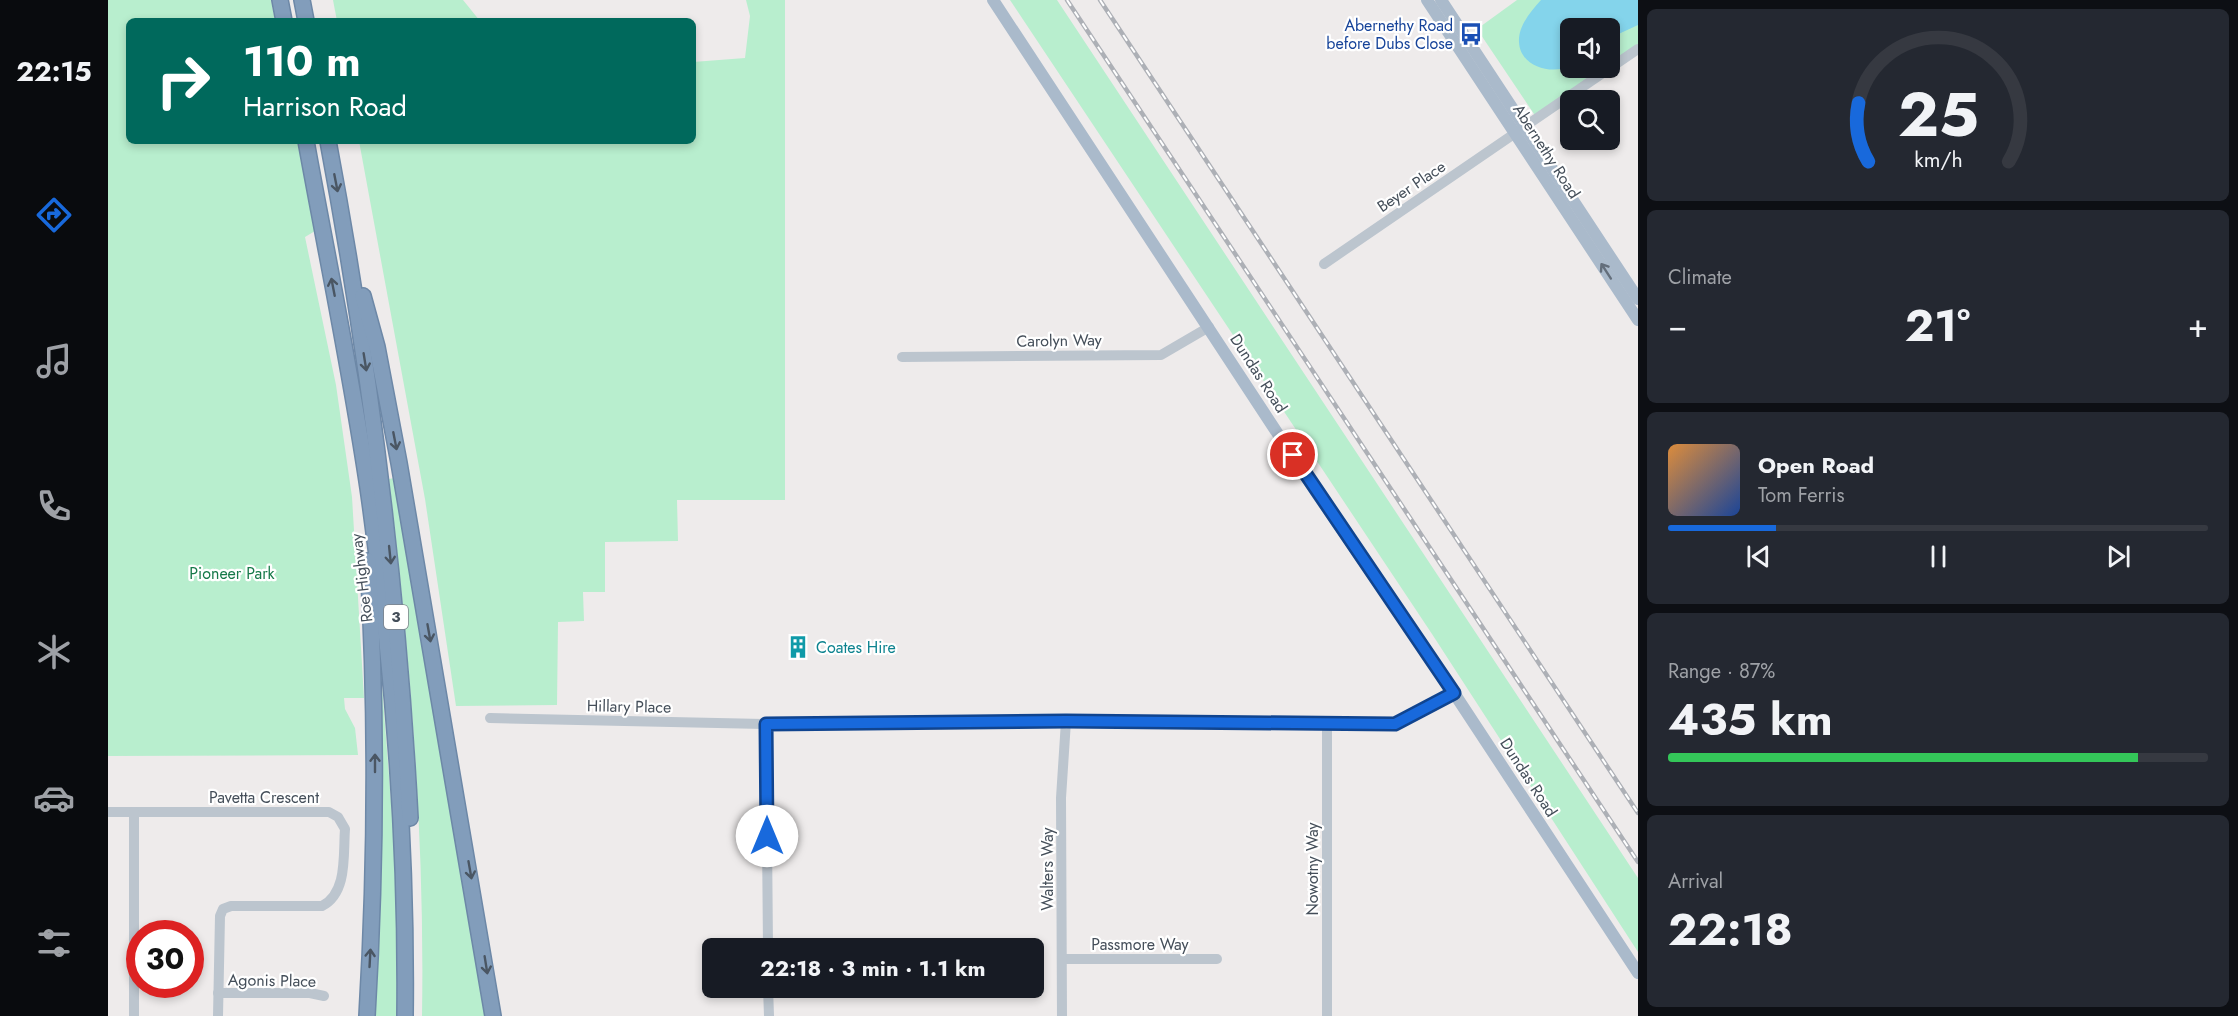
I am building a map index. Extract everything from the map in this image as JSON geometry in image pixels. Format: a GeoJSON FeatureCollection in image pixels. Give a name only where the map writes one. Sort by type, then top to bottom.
{"type":"FeatureCollection","features":[{"type":"Feature","properties":{"kind":"highway"},"geometry":{"type":"LineString","coordinates":[[280,0],[283,18]]}},
{"type":"Feature","properties":{"kind":"highway"},"geometry":{"type":"LineString","coordinates":[[302,0],[305,18]]}},
{"type":"Feature","properties":{"kind":"highway","name":"Roe Highway"},"geometry":{"type":"LineString","coordinates":[[307,144],[368,489],[389,668],[402,848],[405,1016]]}},
{"type":"Feature","properties":{"kind":"highway","name":"Roe Highway"},"geometry":{"type":"LineString","coordinates":[[329,144],[343,221],[382,488],[399,655],[412,860],[415,1016]]}},
{"type":"Feature","properties":{"kind":"highway"},"geometry":{"type":"LineString","coordinates":[[343,221],[377,347],[395,440],[493,1016]]}},
{"type":"Feature","properties":{"kind":"highway"},"geometry":{"type":"LineString","coordinates":[[367,1016],[373,906],[375,763],[368,489]]}},
{"type":"Feature","properties":{"kind":"highway"},"geometry":{"type":"LineString","coordinates":[[491,1000],[498,1016]]}},
{"type":"Feature","properties":{"kind":"main road","name":"Dundas Road"},"geometry":{"type":"LineString","coordinates":[[993,0],[1322,501],[1454,693],[1638,973]]}},
{"type":"Feature","properties":{"kind":"main road","name":"Abernethy Road"},"geometry":{"type":"LineString","coordinates":[[1427,0],[1638,299]]}},
{"type":"Feature","properties":{"kind":"main road","name":"Abernethy Road"},"geometry":{"type":"LineString","coordinates":[[1441,0],[1638,320]]}},
{"type":"Feature","properties":{"kind":"street","name":"Beyer Place"},"geometry":{"type":"LineString","coordinates":[[1324,264],[1638,49]]}},
{"type":"Feature","properties":{"kind":"street","name":"Carolyn Way"},"geometry":{"type":"LineString","coordinates":[[902,357],[1161,355],[1209,327]]}},
{"type":"Feature","properties":{"kind":"street","name":"Hillary Place"},"geometry":{"type":"LineString","coordinates":[[490,718],[766,724],[1066,721],[1395,724],[1454,693]]}},
{"type":"Feature","properties":{"kind":"street","name":"Walters Way"},"geometry":{"type":"LineString","coordinates":[[1062,1016],[1061,798],[1066,721]]}},
{"type":"Feature","properties":{"kind":"street","name":"Nowotny Way"},"geometry":{"type":"LineString","coordinates":[[1327,722],[1327,1016]]}},
{"type":"Feature","properties":{"kind":"street"},"geometry":{"type":"LineString","coordinates":[[766,724],[768,938]]}},
{"type":"Feature","properties":{"kind":"street","name":"Pavetta Crescent"},"geometry":{"type":"LineString","coordinates":[[108,812],[329,812],[343,823],[345,829],[339,892],[333,901],[322,906],[231,906],[223,909],[220,916],[218,1016]]}},
{"type":"Feature","properties":{"kind":"street"},"geometry":{"type":"LineString","coordinates":[[134,812],[134,1016]]}},
{"type":"Feature","properties":{"kind":"street","name":"Passmore Way"},"geometry":{"type":"LineString","coordinates":[[1062,959],[1217,959]]}},
{"type":"Feature","properties":{"kind":"street","name":"Agonis Place"},"geometry":{"type":"LineString","coordinates":[[218,993],[310,993],[324,996]]}},
{"type":"Feature","properties":{"kind":"street"},"geometry":{"type":"LineString","coordinates":[[768,998],[768,1016]]}},
{"type":"Feature","properties":{"kind":"green space","name":"Pioneer Park"},"geometry":{"type":"Polygon","coordinates":[[[108,0],[271,0],[274,18],[126,18],[126,144],[299,144],[315,231],[305,237],[336,385],[352,497],[364,698],[344,698],[345,709],[355,728],[358,755],[108,756],[108,0]]]}},
{"type":"Feature","properties":{"kind":"green space"},"geometry":{"type":"Polygon","coordinates":[[[333,0],[463,0],[478,18],[336,18],[333,0]]]}},
{"type":"Feature","properties":{"kind":"green space"},"geometry":{"type":"Polygon","coordinates":[[[746,0],[785,0],[785,500],[677,500],[678,541],[605,542],[605,592],[583,592],[584,621],[558,622],[557,705],[456,706],[425,499],[360,144],[696,144],[696,62],[745,58],[750,16],[746,0]]]}},
{"type":"Feature","properties":{"kind":"green space"},"geometry":{"type":"Polygon","coordinates":[[[1010,0],[1057,0],[1638,878],[1638,952],[1432,634],[1010,0]]]}},
{"type":"Feature","properties":{"kind":"green space"},"geometry":{"type":"Polygon","coordinates":[[[1517,0],[1638,0],[1638,49],[1620,61],[1620,18],[1560,18],[1560,78],[1595,78],[1577,90],[1560,90],[1560,101],[1536,117],[1477,29],[1517,0]]]}},
{"type":"Feature","properties":{"kind":"green space"},"geometry":{"type":"Polygon","coordinates":[[[399,477],[488,1016],[422,1016],[421,882],[414,747],[389,479],[399,477]]]}},
{"type":"Feature","properties":{"kind":"green space"},"geometry":{"type":"Polygon","coordinates":[[[377,622],[396,866],[400,1016],[371,1016],[377,622]]]}},
{"type":"Feature","properties":{"kind":"water"},"geometry":{"type":"Polygon","coordinates":[[[1541,0],[1638,0],[1638,25],[1620,33],[1620,18],[1560,18],[1560,69],[1538,67],[1525,58],[1521,51],[1519,36],[1529,14],[1541,0]]]}},
{"type":"Feature","properties":{"kind":"railway"},"geometry":{"type":"LineString","coordinates":[[1067,0],[1638,862]]}},
{"type":"Feature","properties":{"kind":"railway"},"geometry":{"type":"LineString","coordinates":[[1100,0],[1638,813]]}},
{"type":"Feature","properties":{"kind":"place","name":"Abernethy Road before Dubs Close"},"geometry":{"type":"Point","coordinates":[1471,34]}},
{"type":"Feature","properties":{"kind":"place","name":"Coates Hire"},"geometry":{"type":"Point","coordinates":[798,647]}},
{"type":"Feature","properties":{"kind":"route"},"geometry":{"type":"LineString","coordinates":[[767,836],[766,724],[1066,721],[1395,724],[1454,693],[1293,455]]}}]}
